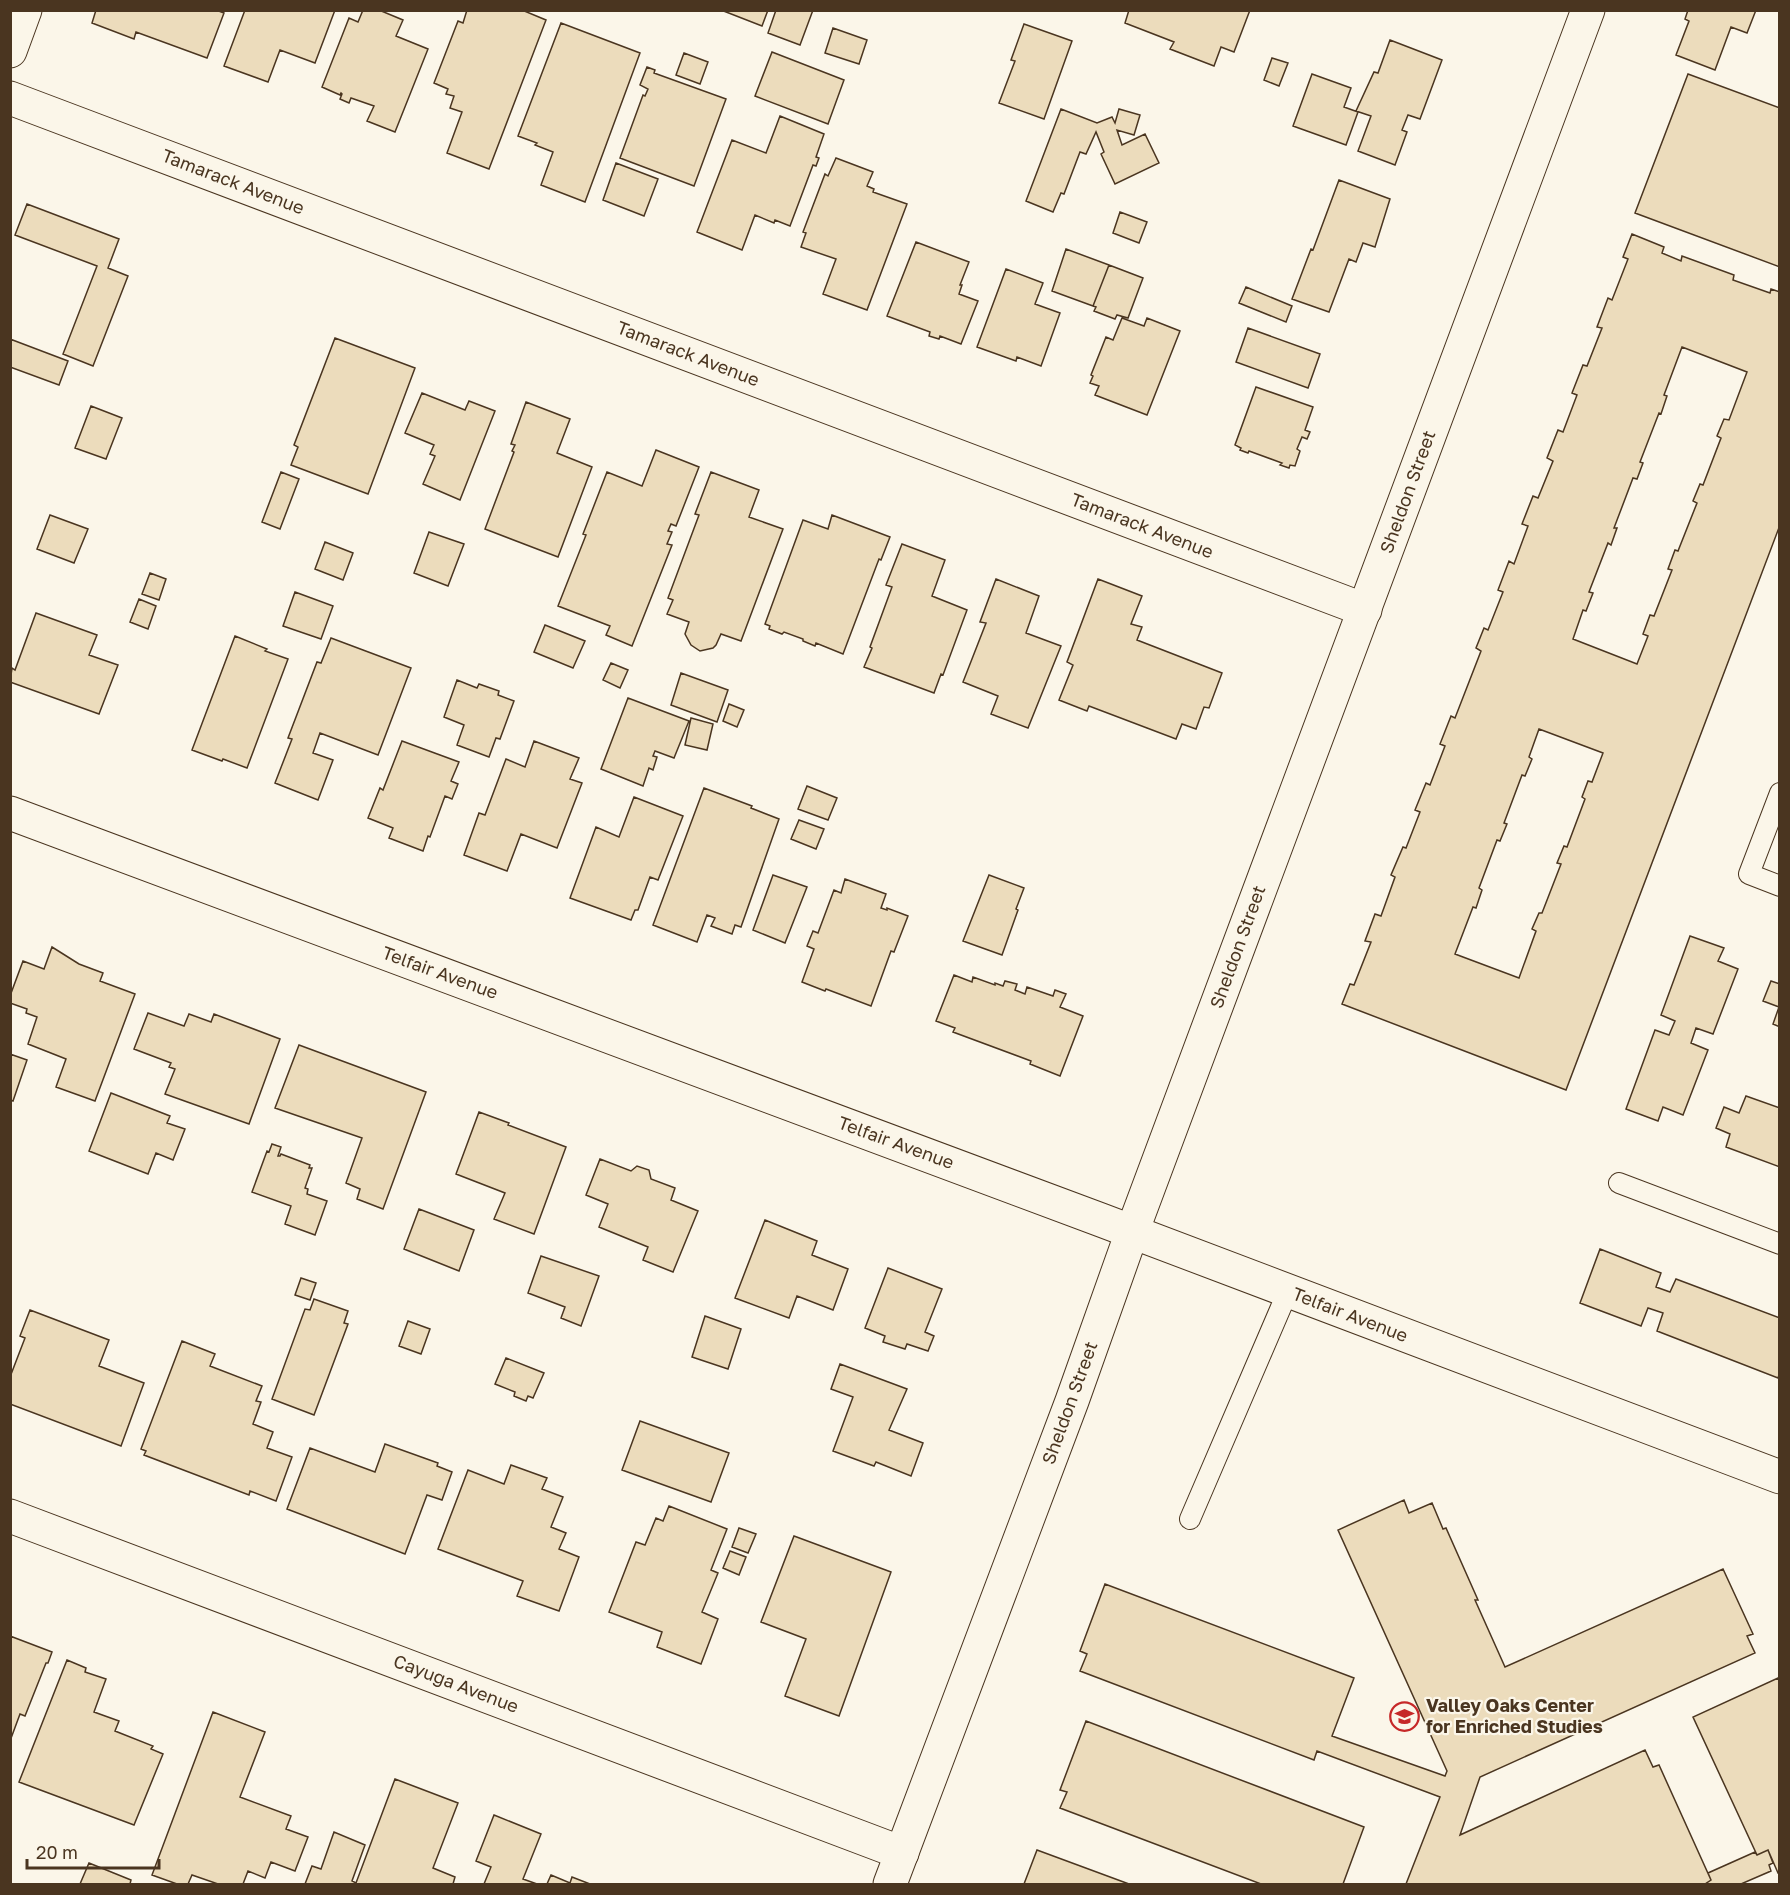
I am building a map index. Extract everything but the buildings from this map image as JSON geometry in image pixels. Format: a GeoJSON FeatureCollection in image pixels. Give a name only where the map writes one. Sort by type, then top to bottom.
{"type":"FeatureCollection","features":[{"type":"Feature","properties":{"kind":"street"},"geometry":{"type":"LineString","coordinates":[[10,51],[25,10]]}},
{"type":"Feature","properties":{"kind":"street","name":"Sheldon Street"},"geometry":{"type":"LineString","coordinates":[[890,1884],[1068,1412],[1132,1232],[1588,10]]}},
{"type":"Feature","properties":{"kind":"street","name":"Tamarack Avenue"},"geometry":{"type":"LineString","coordinates":[[10,98],[1365,610]]}},
{"type":"Feature","properties":{"kind":"street","name":"Telfair Avenue"},"geometry":{"type":"LineString","coordinates":[[10,813],[1132,1232],[1779,1478]]}},
{"type":"Feature","properties":{"kind":"street","name":"Cayuga Avenue"},"geometry":{"type":"LineString","coordinates":[[10,1516],[902,1853]]}},
{"type":"Feature","properties":{"kind":"lane"},"geometry":{"type":"LineString","coordinates":[[1779,793],[1749,874],[1779,886]]}},
{"type":"Feature","properties":{"kind":"lane"},"geometry":{"type":"LineString","coordinates":[[1618,1183],[1779,1244]]}},
{"type":"Feature","properties":{"kind":"lane"},"geometry":{"type":"LineString","coordinates":[[1190,1519],[1288,1291]]}},
{"type":"Feature","properties":{"kind":"place","name":"Valley Oaks Center for Enriched Studies"},"geometry":{"type":"Point","coordinates":[1405,1716]}}]}
